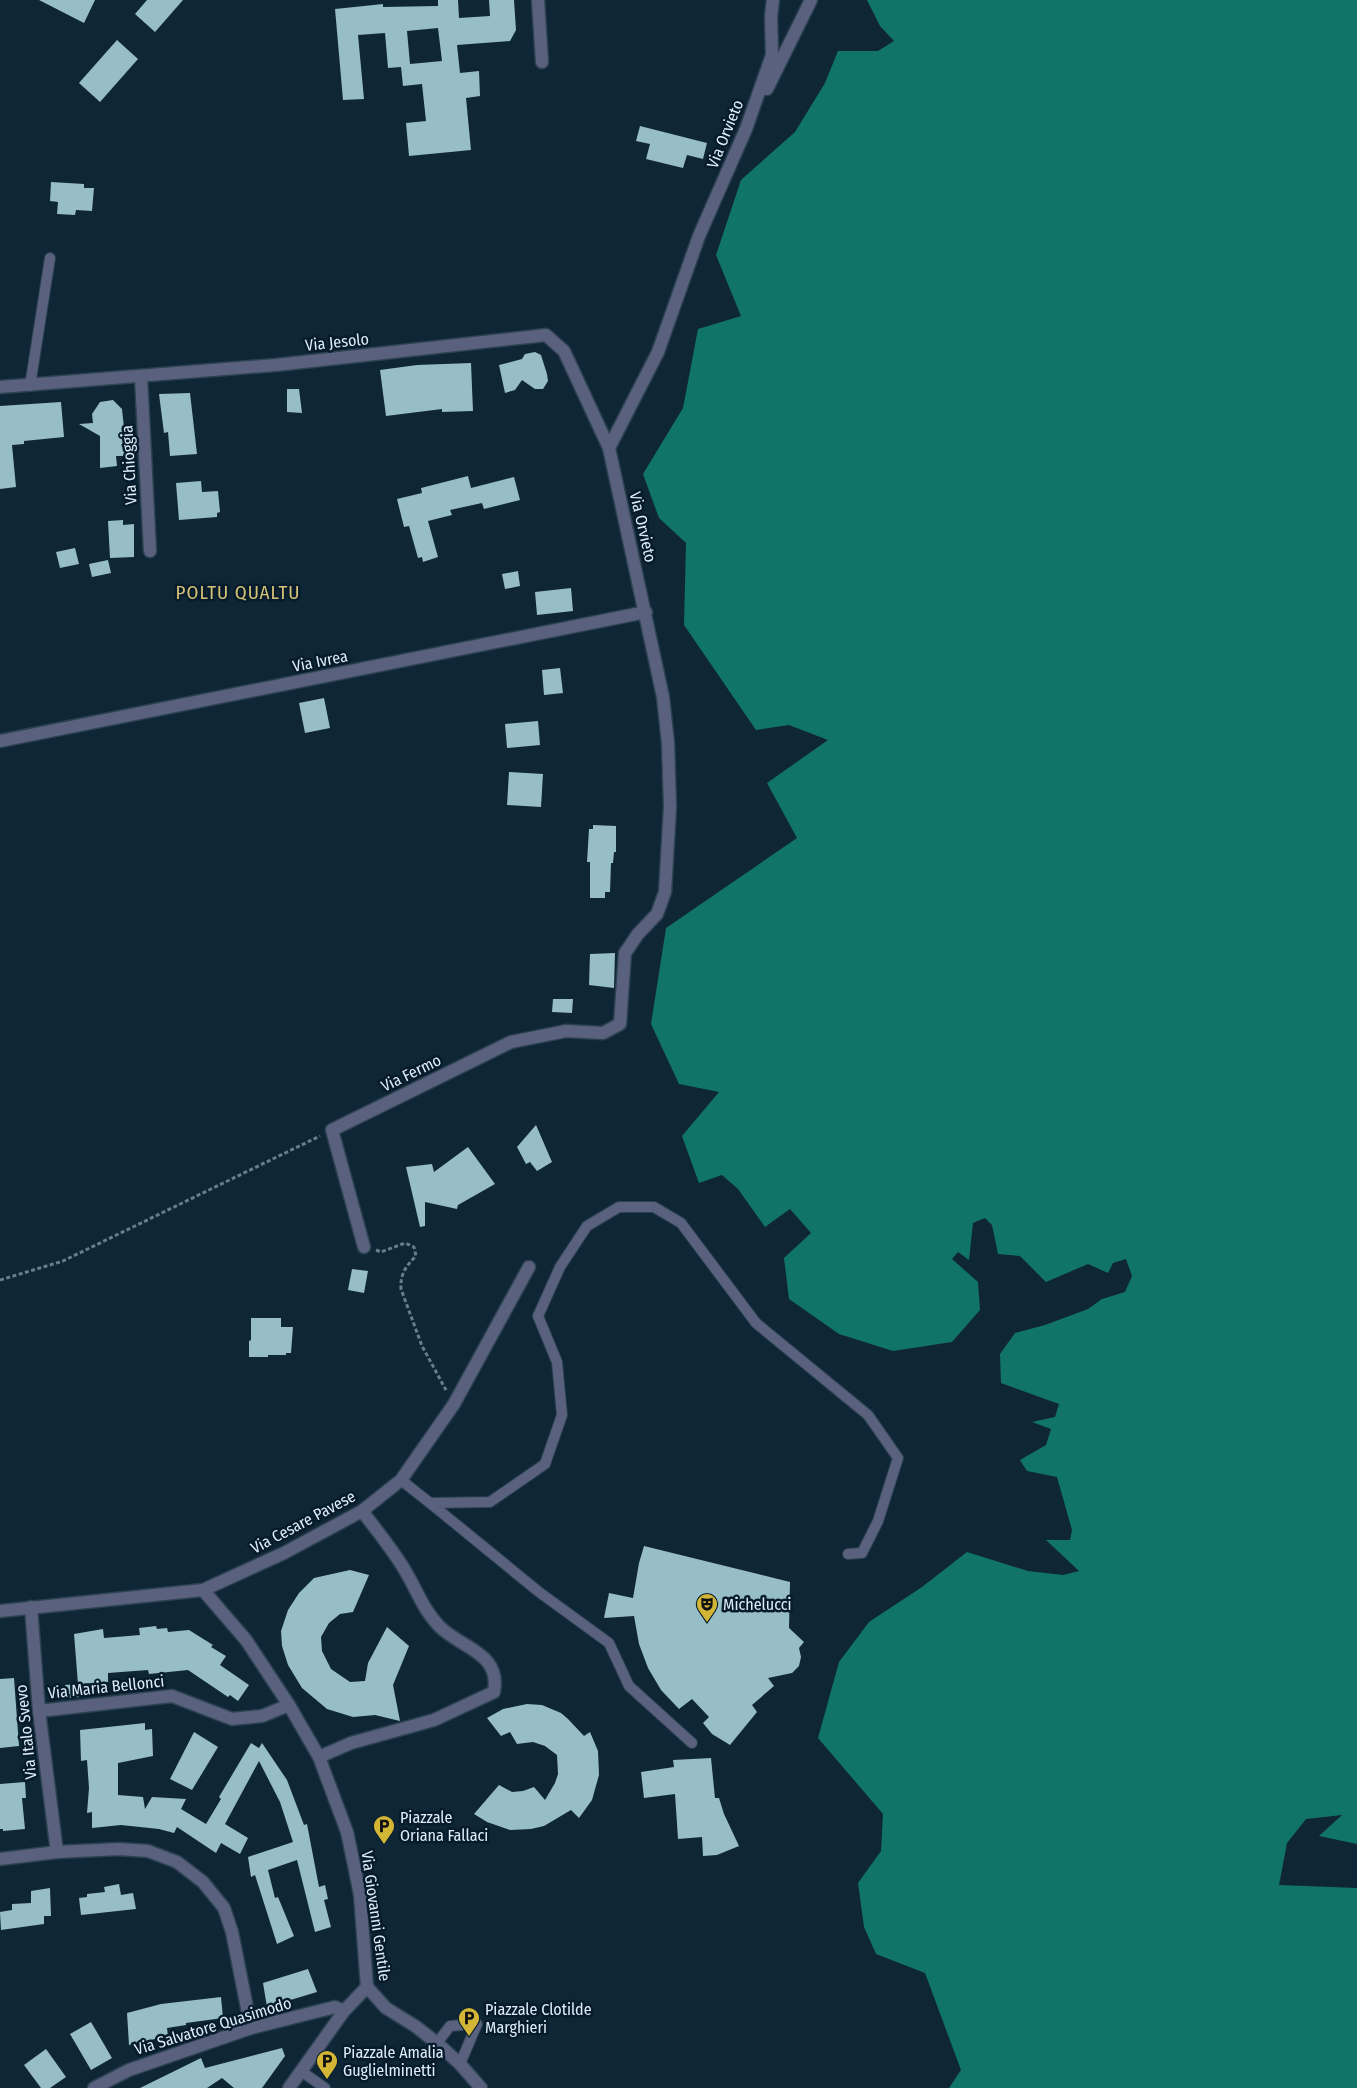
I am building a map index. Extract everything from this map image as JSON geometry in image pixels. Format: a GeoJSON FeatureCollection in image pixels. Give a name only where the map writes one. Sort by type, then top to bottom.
{"type":"FeatureCollection","features":[{"type":"Feature","properties":{"kind":"street"},"geometry":{"type":"LineString","coordinates":[[538,0],[542,62]]}},
{"type":"Feature","properties":{"kind":"street","name":"Via Orvieto"},"geometry":{"type":"LineString","coordinates":[[620,1024],[626,954],[638,934],[657,914],[665,892],[669,826],[668,743],[663,696],[609,448],[658,352],[700,236],[746,129],[772,55],[771,16],[773,0]]}},
{"type":"Feature","properties":{"kind":"street"},"geometry":{"type":"LineString","coordinates":[[746,129],[811,0]]}},
{"type":"Feature","properties":{"kind":"street","name":"Via Jesolo"},"geometry":{"type":"LineString","coordinates":[[0,387],[276,365],[546,335],[564,351],[609,448]]}},
{"type":"Feature","properties":{"kind":"street","name":"Via Chioggia"},"geometry":{"type":"LineString","coordinates":[[141,377],[150,551]]}},
{"type":"Feature","properties":{"kind":"street","name":"Via Ivrea"},"geometry":{"type":"LineString","coordinates":[[0,741],[646,612]]}},
{"type":"Feature","properties":{"kind":"street","name":"Via Fermo"},"geometry":{"type":"LineString","coordinates":[[332,1130],[511,1042],[566,1031],[603,1034],[620,1024]]}},
{"type":"Feature","properties":{"kind":"street"},"geometry":{"type":"LineString","coordinates":[[332,1130],[364,1247]]}},
{"type":"Feature","properties":{"kind":"street","name":"Via Cesare Pavese"},"geometry":{"type":"LineString","coordinates":[[0,1611],[203,1590],[284,1553],[362,1512],[400,1480],[454,1404],[529,1268]]}},
{"type":"Feature","properties":{"kind":"street"},"geometry":{"type":"LineString","coordinates":[[319,1757],[351,1743],[434,1720],[494,1692],[497,1679],[490,1662],[442,1629],[431,1617],[400,1562],[362,1512]]}},
{"type":"Feature","properties":{"kind":"street","name":"Via Giovanni Gentile"},"geometry":{"type":"LineString","coordinates":[[203,1590],[246,1640],[289,1704],[319,1757],[347,1832],[354,1865],[360,1896],[367,1987],[386,2008],[415,2026],[437,2043],[460,2064],[481,2088]]}},
{"type":"Feature","properties":{"kind":"street","name":"Via Italo Svevo"},"geometry":{"type":"LineString","coordinates":[[31,1607],[39,1711],[57,1852]]}},
{"type":"Feature","properties":{"kind":"street","name":"Via Maria Bellonci"},"geometry":{"type":"LineString","coordinates":[[39,1711],[172,1696],[232,1719],[262,1716],[289,1704]]}},
{"type":"Feature","properties":{"kind":"street"},"geometry":{"type":"LineString","coordinates":[[0,1859],[57,1852],[119,1849],[148,1851],[177,1862],[203,1882],[224,1908],[232,1932],[251,2028]]}},
{"type":"Feature","properties":{"kind":"street"},"geometry":{"type":"LineString","coordinates":[[289,2088],[344,2011],[367,1987]]}},
{"type":"Feature","properties":{"kind":"street","name":"Via Salvatore Quasimodo"},"geometry":{"type":"LineString","coordinates":[[94,2088],[128,2070],[251,2028],[335,2007],[344,2011]]}},
{"type":"Feature","properties":{"kind":"lane"},"geometry":{"type":"LineString","coordinates":[[30,386],[50,258]]}},
{"type":"Feature","properties":{"kind":"lane"},"geometry":{"type":"LineString","coordinates":[[430,1503],[490,1502],[545,1464],[562,1415],[557,1362],[538,1316],[560,1267],[588,1226],[619,1207],[654,1207],[681,1223],[756,1323],[868,1415],[898,1458],[878,1521],[862,1553],[848,1554]]}},
{"type":"Feature","properties":{"kind":"lane"},"geometry":{"type":"LineString","coordinates":[[400,1480],[540,1592],[609,1643],[629,1686],[692,1743]]}},
{"type":"Feature","properties":{"kind":"lane"},"geometry":{"type":"LineString","coordinates":[[437,2043],[450,2026],[477,2024],[460,2064]]}},
{"type":"Feature","properties":{"kind":"lane"},"geometry":{"type":"LineString","coordinates":[[301,2071],[325,2088]]}},
{"type":"Feature","properties":{"kind":"path"},"geometry":{"type":"LineString","coordinates":[[0,1280],[63,1261],[332,1130]]}},
{"type":"Feature","properties":{"kind":"path"},"geometry":{"type":"LineString","coordinates":[[364,1247],[381,1252],[405,1243],[414,1247],[416,1256],[405,1267],[400,1279],[400,1289],[422,1346],[454,1404]]}},
{"type":"Feature","properties":{"kind":"shaded area"},"geometry":{"type":"Polygon","coordinates":[[[867,0],[1357,0],[1357,1844],[1319,1836],[1342,1815],[1306,1819],[1287,1843],[1279,1885],[1357,1888],[1357,2088],[949,2088],[961,2070],[925,1973],[876,1954],[864,1927],[858,1883],[881,1851],[883,1814],[818,1738],[839,1662],[869,1622],[922,1587],[967,1552],[1028,1571],[1063,1575],[1079,1571],[1046,1540],[1070,1540],[1072,1530],[1057,1477],[1027,1471],[1020,1460],[1046,1445],[1051,1429],[1032,1422],[1055,1417],[1059,1404],[1001,1383],[1000,1354],[1015,1333],[1045,1325],[1088,1309],[1102,1299],[1125,1292],[1132,1276],[1126,1259],[1113,1263],[1108,1273],[1088,1264],[1046,1282],[1020,1256],[998,1254],[992,1225],[985,1218],[973,1223],[969,1260],[958,1252],[952,1259],[978,1282],[980,1310],[952,1342],[893,1351],[839,1334],[789,1299],[784,1258],[811,1233],[790,1209],[765,1227],[738,1189],[722,1175],[699,1183],[682,1136],[719,1092],[679,1084],[651,1024],[666,928],[797,838],[767,783],[828,740],[789,725],[756,730],[684,625],[686,543],[659,518],[643,474],[683,408],[698,329],[741,316],[716,255],[741,180],[795,132],[825,83],[838,51],[878,51],[894,41],[880,26],[867,0]]]}},
{"type":"Feature","properties":{"kind":"building"},"geometry":{"type":"Polygon","coordinates":[[[39,0],[95,0],[84,23],[39,0]]]}},
{"type":"Feature","properties":{"kind":"building"},"geometry":{"type":"Polygon","coordinates":[[[147,0],[183,0],[155,32],[135,14],[147,0]]]}},
{"type":"Feature","properties":{"kind":"building"},"geometry":{"type":"Polygon","coordinates":[[[438,0],[458,0],[459,18],[490,16],[489,0],[514,0],[516,30],[510,41],[457,45],[460,73],[479,71],[480,96],[466,98],[471,150],[409,156],[406,123],[426,121],[422,84],[403,86],[401,67],[388,68],[385,33],[358,35],[364,99],[343,100],[335,9],[383,4],[383,7],[438,6],[438,0]],[[438,28],[407,31],[410,64],[442,61],[438,28]]]}},
{"type":"Feature","properties":{"kind":"building"},"geometry":{"type":"Polygon","coordinates":[[[117,40],[138,59],[100,102],[79,83],[117,40]]]}},
{"type":"Feature","properties":{"kind":"building"},"geometry":{"type":"Polygon","coordinates":[[[640,126],[707,143],[703,159],[687,155],[683,168],[646,159],[650,144],[636,141],[640,126]]]}},
{"type":"Feature","properties":{"kind":"building"},"geometry":{"type":"Polygon","coordinates":[[[51,182],[84,184],[84,188],[94,188],[92,211],[76,210],[75,215],[57,214],[58,202],[50,201],[51,182]]]}},
{"type":"Feature","properties":{"kind":"building"},"geometry":{"type":"Polygon","coordinates":[[[535,352],[541,355],[547,374],[548,381],[543,389],[535,389],[522,380],[515,390],[505,393],[499,365],[522,359],[525,354],[535,352]]]}},
{"type":"Feature","properties":{"kind":"building"},"geometry":{"type":"Polygon","coordinates":[[[471,363],[473,411],[442,412],[442,409],[386,416],[380,370],[417,365],[471,363]]]}},
{"type":"Feature","properties":{"kind":"building"},"geometry":{"type":"Polygon","coordinates":[[[287,389],[299,389],[302,413],[287,412],[287,389]]]}},
{"type":"Feature","properties":{"kind":"building"},"geometry":{"type":"Polygon","coordinates":[[[190,393],[197,454],[170,456],[168,432],[164,433],[159,394],[190,393]]]}},
{"type":"Feature","properties":{"kind":"building"},"geometry":{"type":"Polygon","coordinates":[[[113,400],[122,409],[127,456],[116,456],[117,466],[100,468],[100,436],[79,424],[93,423],[92,414],[100,402],[113,400]]]}},
{"type":"Feature","properties":{"kind":"building"},"geometry":{"type":"Polygon","coordinates":[[[61,402],[64,437],[24,441],[24,444],[12,445],[16,487],[0,489],[0,406],[61,402]]]}},
{"type":"Feature","properties":{"kind":"building"},"geometry":{"type":"Polygon","coordinates":[[[468,476],[471,488],[514,477],[520,500],[484,509],[482,503],[450,510],[452,515],[428,521],[438,557],[423,562],[422,557],[418,558],[409,526],[404,527],[397,499],[422,493],[421,488],[468,476]]]}},
{"type":"Feature","properties":{"kind":"building"},"geometry":{"type":"Polygon","coordinates":[[[201,481],[202,492],[218,491],[220,512],[217,513],[217,517],[179,520],[176,483],[201,481]]]}},
{"type":"Feature","properties":{"kind":"building"},"geometry":{"type":"Polygon","coordinates":[[[123,520],[123,525],[134,524],[134,557],[110,558],[108,521],[123,520]]]}},
{"type":"Feature","properties":{"kind":"building"},"geometry":{"type":"Polygon","coordinates":[[[75,548],[79,564],[60,568],[56,552],[75,548]]]}},
{"type":"Feature","properties":{"kind":"building"},"geometry":{"type":"Polygon","coordinates":[[[108,560],[111,573],[92,577],[89,564],[108,560]]]}},
{"type":"Feature","properties":{"kind":"building"},"geometry":{"type":"Polygon","coordinates":[[[518,571],[520,586],[505,589],[502,574],[518,571]]]}},
{"type":"Feature","properties":{"kind":"building"},"geometry":{"type":"Polygon","coordinates":[[[571,588],[573,611],[537,615],[535,592],[571,588]]]}},
{"type":"Feature","properties":{"kind":"building"},"geometry":{"type":"Polygon","coordinates":[[[560,668],[563,693],[544,695],[542,670],[560,668]]]}},
{"type":"Feature","properties":{"kind":"building"},"geometry":{"type":"Polygon","coordinates":[[[324,698],[330,728],[305,733],[299,703],[324,698]]]}},
{"type":"Feature","properties":{"kind":"building"},"geometry":{"type":"Polygon","coordinates":[[[538,721],[540,745],[507,748],[505,724],[538,721]]]}},
{"type":"Feature","properties":{"kind":"building"},"geometry":{"type":"Polygon","coordinates":[[[509,772],[543,774],[541,807],[507,805],[509,772]]]}},
{"type":"Feature","properties":{"kind":"building"},"geometry":{"type":"Polygon","coordinates":[[[593,825],[616,826],[616,852],[614,852],[613,863],[611,863],[610,892],[605,892],[605,898],[590,898],[590,862],[587,862],[589,829],[593,829],[593,825]]]}},
{"type":"Feature","properties":{"kind":"building"},"geometry":{"type":"Polygon","coordinates":[[[615,953],[614,988],[589,985],[590,954],[615,953]]]}},
{"type":"Feature","properties":{"kind":"building"},"geometry":{"type":"Polygon","coordinates":[[[553,999],[573,999],[572,1013],[552,1012],[553,999]]]}},
{"type":"Feature","properties":{"kind":"building"},"geometry":{"type":"Polygon","coordinates":[[[536,1125],[552,1162],[537,1171],[530,1162],[526,1164],[517,1147],[536,1125]]]}},
{"type":"Feature","properties":{"kind":"building"},"geometry":{"type":"Polygon","coordinates":[[[468,1147],[495,1184],[458,1205],[457,1209],[425,1202],[425,1226],[420,1227],[406,1167],[432,1164],[434,1172],[468,1147]]]}},
{"type":"Feature","properties":{"kind":"building"},"geometry":{"type":"Polygon","coordinates":[[[352,1269],[368,1271],[364,1293],[348,1290],[352,1269]]]}},
{"type":"Feature","properties":{"kind":"building"},"geometry":{"type":"Polygon","coordinates":[[[251,1318],[281,1318],[281,1327],[293,1327],[291,1353],[286,1353],[286,1355],[268,1355],[268,1357],[249,1357],[251,1318]]]}},
{"type":"Feature","properties":{"kind":"building"},"geometry":{"type":"Polygon","coordinates":[[[644,1546],[790,1582],[789,1628],[804,1642],[799,1648],[801,1657],[799,1666],[792,1673],[768,1678],[774,1686],[752,1705],[757,1712],[730,1745],[712,1734],[703,1723],[709,1717],[692,1699],[679,1709],[661,1690],[648,1668],[639,1644],[634,1616],[604,1618],[609,1593],[633,1598],[644,1546]]]}},
{"type":"Feature","properties":{"kind":"building"},"geometry":{"type":"Polygon","coordinates":[[[350,1570],[369,1575],[353,1612],[340,1614],[329,1623],[321,1637],[322,1651],[331,1669],[350,1682],[365,1681],[368,1663],[387,1627],[409,1646],[393,1685],[400,1721],[375,1715],[353,1717],[327,1709],[302,1688],[288,1665],[282,1646],[281,1631],[288,1610],[299,1593],[314,1578],[350,1570]]]}},
{"type":"Feature","properties":{"kind":"building"},"geometry":{"type":"Polygon","coordinates":[[[156,1626],[157,1629],[167,1628],[168,1632],[189,1630],[213,1645],[211,1647],[226,1656],[220,1665],[249,1685],[238,1701],[230,1695],[228,1697],[188,1670],[149,1674],[148,1670],[108,1673],[108,1682],[78,1684],[74,1634],[103,1629],[104,1638],[140,1635],[139,1628],[156,1626]]]}},
{"type":"Feature","properties":{"kind":"building"},"geometry":{"type":"Polygon","coordinates":[[[14,1678],[19,1746],[0,1748],[0,1679],[14,1678]]]}},
{"type":"Feature","properties":{"kind":"building"},"geometry":{"type":"Polygon","coordinates":[[[78,1684],[79,1697],[66,1698],[65,1685],[78,1684]]]}},
{"type":"Feature","properties":{"kind":"building"},"geometry":{"type":"Polygon","coordinates":[[[527,1704],[542,1705],[561,1713],[584,1736],[590,1732],[598,1751],[599,1775],[592,1800],[579,1818],[571,1810],[544,1826],[510,1830],[487,1822],[474,1814],[499,1785],[512,1792],[534,1787],[545,1800],[558,1774],[557,1755],[545,1746],[533,1742],[517,1744],[510,1732],[501,1736],[487,1718],[503,1709],[527,1704]]]}},
{"type":"Feature","properties":{"kind":"building"},"geometry":{"type":"Polygon","coordinates":[[[145,1723],[145,1730],[152,1729],[153,1756],[118,1763],[118,1795],[143,1797],[145,1809],[152,1797],[186,1799],[181,1809],[206,1824],[221,1799],[219,1797],[251,1743],[259,1748],[262,1743],[287,1780],[304,1825],[307,1824],[319,1887],[325,1885],[328,1899],[324,1900],[331,1927],[315,1932],[297,1860],[268,1870],[275,1898],[278,1897],[294,1936],[277,1944],[255,1875],[251,1877],[248,1857],[293,1842],[280,1802],[259,1761],[225,1824],[248,1838],[240,1854],[221,1843],[216,1853],[177,1827],[174,1833],[159,1829],[121,1825],[92,1828],[92,1812],[87,1813],[89,1788],[87,1760],[81,1761],[80,1730],[145,1723]]]}},
{"type":"Feature","properties":{"kind":"building"},"geometry":{"type":"Polygon","coordinates":[[[194,1732],[218,1747],[192,1790],[170,1779],[194,1732]]]}},
{"type":"Feature","properties":{"kind":"building"},"geometry":{"type":"Polygon","coordinates":[[[711,1758],[715,1798],[719,1798],[724,1814],[739,1846],[717,1855],[703,1856],[702,1837],[678,1839],[675,1794],[644,1798],[641,1772],[674,1767],[673,1760],[711,1758]]]}},
{"type":"Feature","properties":{"kind":"building"},"geometry":{"type":"Polygon","coordinates":[[[25,1782],[26,1798],[22,1798],[25,1829],[3,1831],[3,1829],[0,1829],[0,1784],[25,1782]]]}},
{"type":"Feature","properties":{"kind":"building"},"geometry":{"type":"Polygon","coordinates":[[[119,1884],[121,1895],[133,1893],[136,1909],[81,1915],[79,1898],[87,1897],[87,1894],[105,1892],[104,1887],[119,1884]]]}},
{"type":"Feature","properties":{"kind":"building"},"geometry":{"type":"Polygon","coordinates":[[[50,1888],[51,1916],[44,1916],[44,1924],[1,1930],[0,1912],[12,1910],[12,1904],[31,1903],[31,1891],[50,1888]]]}},
{"type":"Feature","properties":{"kind":"building"},"geometry":{"type":"Polygon","coordinates":[[[308,1969],[317,1992],[267,2007],[263,1983],[308,1969]]]}},
{"type":"Feature","properties":{"kind":"building"},"geometry":{"type":"Polygon","coordinates":[[[221,1997],[223,2018],[186,2023],[186,2025],[167,2028],[168,2036],[129,2045],[127,2013],[161,2004],[221,1997]]]}},
{"type":"Feature","properties":{"kind":"building"},"geometry":{"type":"Polygon","coordinates":[[[91,2022],[112,2058],[91,2070],[70,2034],[91,2022]]]}},
{"type":"Feature","properties":{"kind":"building"},"geometry":{"type":"Polygon","coordinates":[[[282,2048],[285,2056],[262,2088],[234,2088],[222,2078],[207,2088],[140,2088],[201,2058],[205,2068],[282,2048]]]}},
{"type":"Feature","properties":{"kind":"building"},"geometry":{"type":"Polygon","coordinates":[[[46,2049],[66,2077],[50,2088],[41,2088],[24,2065],[46,2049]]]}},
{"type":"Feature","properties":{"kind":"place","name":"Michelucci"},"geometry":{"type":"Point","coordinates":[707,1623]}},
{"type":"Feature","properties":{"kind":"place","name":"Piazzale Oriana Fallaci"},"geometry":{"type":"Point","coordinates":[384,1845]}},
{"type":"Feature","properties":{"kind":"place","name":"Piazzale Clotilde Marghieri"},"geometry":{"type":"Point","coordinates":[469,2037]}},
{"type":"Feature","properties":{"kind":"place","name":"Piazzale Amalia Guglielminetti"},"geometry":{"type":"Point","coordinates":[327,2080]}},
{"type":"Feature","properties":{"kind":"district","name":"POLTU QUALTU"},"geometry":{"type":"Point","coordinates":[238,592]}}]}
